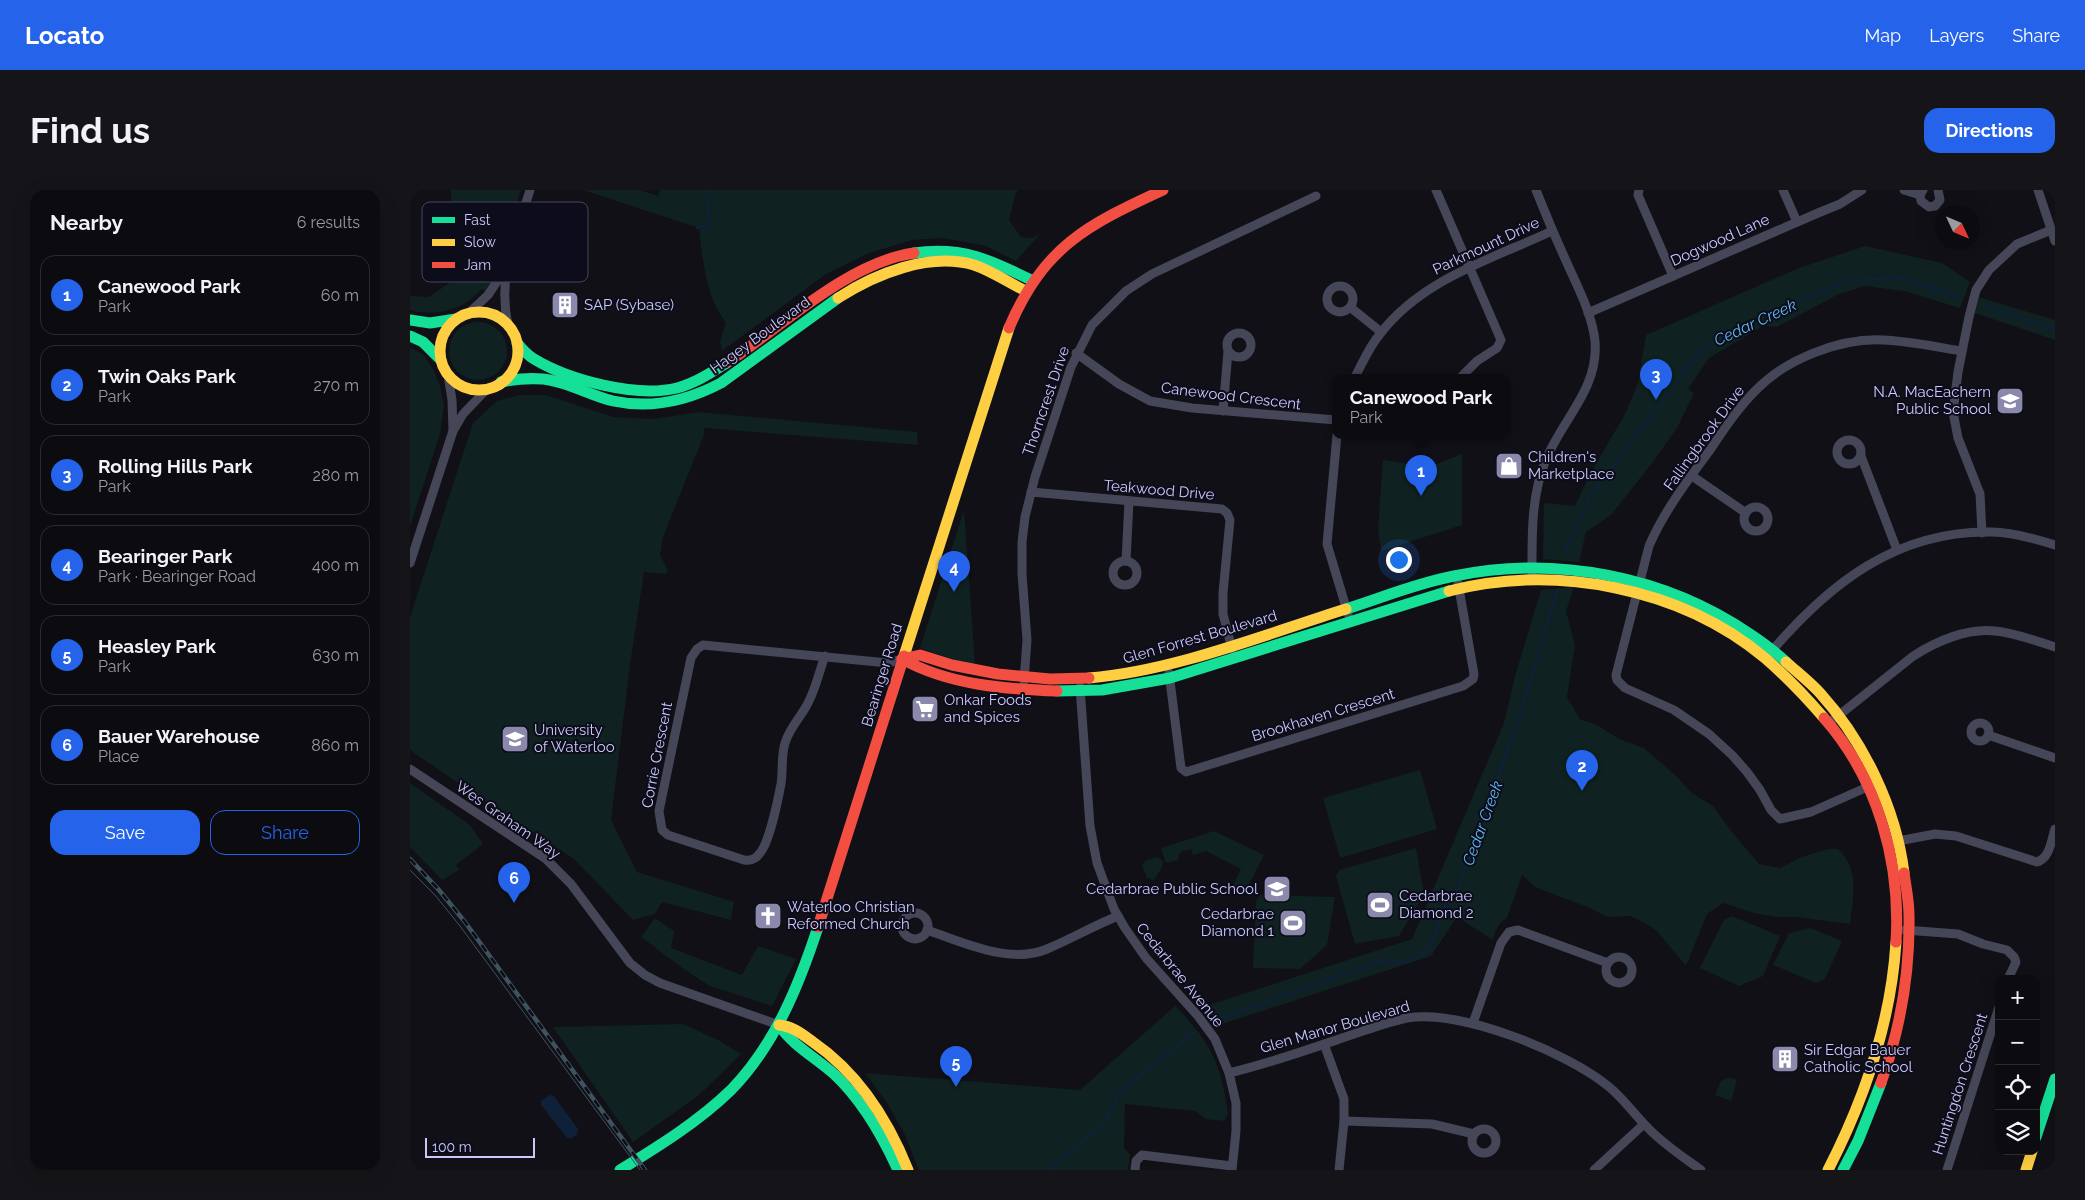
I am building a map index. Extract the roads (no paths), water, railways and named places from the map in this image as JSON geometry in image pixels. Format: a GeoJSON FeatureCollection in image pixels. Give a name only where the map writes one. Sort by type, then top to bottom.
{"type":"FeatureCollection","features":[{"type":"Feature","properties":{"kind":"street"},"geometry":{"type":"LineString","coordinates":[[526,202],[530,190]]}},
{"type":"Feature","properties":{"kind":"street","name":"Bearinger Road"},"geometry":{"type":"LineString","coordinates":[[620,1170],[676,1137],[725,1094],[759,1056],[792,1000],[809,955],[1002,342],[1012,316],[1033,281],[1066,244],[1099,220],[1163,190]]}},
{"type":"Feature","properties":{"kind":"street"},"geometry":{"type":"LineString","coordinates":[[1436,190],[1501,340],[1498,348],[1492,350],[1464,374]]}},
{"type":"Feature","properties":{"kind":"street"},"geometry":{"type":"LineString","coordinates":[[1532,573],[1534,506],[1540,474],[1554,444],[1584,395],[1593,370],[1595,343],[1588,313],[1536,190]]}},
{"type":"Feature","properties":{"kind":"street"},"geometry":{"type":"LineString","coordinates":[[1639,190],[1638,195],[1673,276]]}},
{"type":"Feature","properties":{"kind":"street"},"geometry":{"type":"LineString","coordinates":[[1783,190],[1797,222]]}},
{"type":"Feature","properties":{"kind":"street","name":"Dogwood Lane"},"geometry":{"type":"LineString","coordinates":[[1588,313],[1840,204],[1862,190]]}},
{"type":"Feature","properties":{"kind":"street"},"geometry":{"type":"LineString","coordinates":[[1904,190],[1922,192],[1923,204],[1929,207],[1935,206],[1940,200],[1938,190]]}},
{"type":"Feature","properties":{"kind":"street"},"geometry":{"type":"LineString","coordinates":[[2038,190],[2055,241]]}},
{"type":"Feature","properties":{"kind":"street","name":"Thorncrest Drive"},"geometry":{"type":"LineString","coordinates":[[1024,683],[1026,637],[1022,542],[1031,492],[1076,353],[1092,325],[1108,306],[1152,274],[1316,196]]}},
{"type":"Feature","properties":{"kind":"street"},"geometry":{"type":"LineString","coordinates":[[1982,532],[1980,494],[1958,438],[1953,412],[1962,351],[1973,299],[1980,281],[1997,261],[2017,244],[2051,230]]}},
{"type":"Feature","properties":{"kind":"street","name":"Parkmount Drive"},"geometry":{"type":"LineString","coordinates":[[1357,374],[1381,332],[1399,313],[1429,289],[1470,267],[1552,231]]}},
{"type":"Feature","properties":{"kind":"street","name":"Hagey Boulevard"},"geometry":{"type":"LineString","coordinates":[[516,343],[533,358],[573,375],[629,390],[669,390],[706,376],[848,276],[900,256],[922,251],[962,251],[979,256],[1033,281]]}},
{"type":"Feature","properties":{"kind":"street","name":"Hagey Boulevard"},"geometry":{"type":"LineString","coordinates":[[501,382],[517,379],[545,379],[613,400],[643,405],[675,402],[701,394],[721,382],[817,311],[848,291],[878,276],[924,263],[960,262],[976,266],[1026,291]]}},
{"type":"Feature","properties":{"kind":"street"},"geometry":{"type":"LineString","coordinates":[[410,320],[430,323],[456,319],[469,313],[488,296],[497,282]]}},
{"type":"Feature","properties":{"kind":"street"},"geometry":{"type":"LineString","coordinates":[[448,374],[463,386],[479,390],[501,382],[508,376],[515,364],[517,351],[516,343],[508,325],[504,297],[505,282]]}},
{"type":"Feature","properties":{"kind":"street"},"geometry":{"type":"LineString","coordinates":[[1350,307],[1381,332]]}},
{"type":"Feature","properties":{"kind":"street"},"geometry":{"type":"LineString","coordinates":[[469,313],[482,312],[491,314],[508,325]]}},
{"type":"Feature","properties":{"kind":"street"},"geometry":{"type":"LineString","coordinates":[[441,360],[440,347],[443,335],[456,319]]}},
{"type":"Feature","properties":{"kind":"street"},"geometry":{"type":"LineString","coordinates":[[410,336],[423,342],[441,360],[448,374],[452,400],[453,431]]}},
{"type":"Feature","properties":{"kind":"street","name":"Fallingbrook Drive"},"geometry":{"type":"LineString","coordinates":[[1867,788],[1811,812],[1780,820],[1775,816],[1747,772],[1709,734],[1668,706],[1625,688],[1617,680],[1616,675],[1649,546],[1655,532],[1734,415],[1757,389],[1791,364],[1806,356],[1839,346],[1876,340],[1927,345],[1962,351]]}},
{"type":"Feature","properties":{"kind":"street"},"geometry":{"type":"LineString","coordinates":[[1223,411],[1228,350]]}},
{"type":"Feature","properties":{"kind":"street","name":"Canewood Crescent"},"geometry":{"type":"LineString","coordinates":[[1076,353],[1119,384],[1150,401],[1223,411],[1332,420]]}},
{"type":"Feature","properties":{"kind":"street"},"geometry":{"type":"LineString","coordinates":[[410,562],[453,431],[463,414],[486,389]]}},
{"type":"Feature","properties":{"kind":"street"},"geometry":{"type":"LineString","coordinates":[[1337,439],[1327,544],[1350,622]]}},
{"type":"Feature","properties":{"kind":"street"},"geometry":{"type":"LineString","coordinates":[[1862,456],[1897,550]]}},
{"type":"Feature","properties":{"kind":"street"},"geometry":{"type":"LineString","coordinates":[[1692,476],[1746,513]]}},
{"type":"Feature","properties":{"kind":"street","name":"Teakwood Drive"},"geometry":{"type":"LineString","coordinates":[[1031,492],[1222,509],[1227,513],[1230,520],[1223,593],[1223,614],[1233,652]]}},
{"type":"Feature","properties":{"kind":"street"},"geometry":{"type":"LineString","coordinates":[[1126,561],[1130,501]]}},
{"type":"Feature","properties":{"kind":"street"},"geometry":{"type":"LineString","coordinates":[[1766,658],[1815,605],[1844,580],[1897,550],[1930,539],[1982,532],[1993,532],[2038,540],[2055,545]]}},
{"type":"Feature","properties":{"kind":"street","name":"Glen Forrest Boulevard"},"geometry":{"type":"LineString","coordinates":[[902,659],[912,666],[957,680],[1011,689],[1024,683],[1123,687],[1170,678],[1346,609],[1444,577],[1493,570],[1532,573],[1591,571],[1640,581],[1675,592],[1720,613],[1774,649],[1805,677],[1838,716],[1859,745],[1890,806],[1894,842],[1896,893],[1896,930],[1891,986],[1876,1059],[1848,1134],[1831,1169]]}},
{"type":"Feature","properties":{"kind":"street","name":"Glen Forrest Boulevard"},"geometry":{"type":"LineString","coordinates":[[1080,685],[1168,664],[1233,652],[1350,622],[1459,588],[1532,573],[1637,594],[1696,616],[1732,635],[1766,658],[1809,700],[1828,723],[1858,769],[1894,842],[1906,874],[1909,930],[1904,990],[1897,1023],[1889,1057],[1871,1111],[1843,1170]]}},
{"type":"Feature","properties":{"kind":"street","name":"Brookhaven Crescent"},"geometry":{"type":"LineString","coordinates":[[1168,664],[1181,768],[1186,772],[1463,686],[1473,679],[1474,674],[1456,576]]}},
{"type":"Feature","properties":{"kind":"street"},"geometry":{"type":"LineString","coordinates":[[1828,723],[1916,654],[1952,636],[1979,631],[1994,631],[2016,635],[2055,647]]}},
{"type":"Feature","properties":{"kind":"street","name":"Corrie Crescent"},"geometry":{"type":"LineString","coordinates":[[825,656],[808,704],[791,728],[785,744],[781,784],[766,845],[761,853],[750,861],[744,860],[668,835],[662,830],[659,811],[691,658],[696,649],[703,645],[825,656],[888,663],[902,659]]}},
{"type":"Feature","properties":{"kind":"street","name":"Cedarbrae Avenue"},"geometry":{"type":"LineString","coordinates":[[1080,685],[1092,848],[1118,916],[1146,958],[1207,1027],[1215,1039],[1229,1073],[1236,1111],[1232,1168]]}},
{"type":"Feature","properties":{"kind":"street"},"geometry":{"type":"LineString","coordinates":[[1988,735],[2055,758]]}},
{"type":"Feature","properties":{"kind":"street","name":"Wes Graham Way"},"geometry":{"type":"LineString","coordinates":[[410,769],[546,860],[571,884],[630,963],[645,975],[660,983],[779,1025]]}},
{"type":"Feature","properties":{"kind":"street"},"geometry":{"type":"LineString","coordinates":[[1867,788],[1879,782]]}},
{"type":"Feature","properties":{"kind":"street"},"geometry":{"type":"LineString","coordinates":[[1894,842],[1935,834],[1956,836],[2037,862],[2047,856],[2055,829]]}},
{"type":"Feature","properties":{"kind":"street"},"geometry":{"type":"LineString","coordinates":[[927,930],[1002,953],[1024,954],[1046,950],[1118,916]]}},
{"type":"Feature","properties":{"kind":"street"},"geometry":{"type":"LineString","coordinates":[[1472,1023],[1501,943],[1508,932],[1518,930],[1608,963]]}},
{"type":"Feature","properties":{"kind":"street"},"geometry":{"type":"LineString","coordinates":[[1896,930],[1958,934],[1983,944],[2007,950],[2016,962],[2010,975]]}},
{"type":"Feature","properties":{"kind":"street","name":"Glen Manor Boulevard"},"geometry":{"type":"LineString","coordinates":[[1229,1073],[1408,1018],[1439,1016],[1472,1023],[1566,1059],[1608,1086],[1644,1124],[1701,1170]]}},
{"type":"Feature","properties":{"kind":"street"},"geometry":{"type":"LineString","coordinates":[[1885,1020],[1897,1023]]}},
{"type":"Feature","properties":{"kind":"street","name":"Huntingdon Crescent"},"geometry":{"type":"LineString","coordinates":[[1947,1170],[1995,1020]]}},
{"type":"Feature","properties":{"kind":"street"},"geometry":{"type":"LineString","coordinates":[[779,1025],[785,1036],[839,1079],[862,1106],[898,1170]]}},
{"type":"Feature","properties":{"kind":"street"},"geometry":{"type":"LineString","coordinates":[[779,1025],[789,1026],[807,1037],[846,1070],[878,1111],[903,1156],[908,1170]]}},
{"type":"Feature","properties":{"kind":"street"},"geometry":{"type":"LineString","coordinates":[[1324,1044],[1344,1099],[1344,1121],[1339,1170]]}},
{"type":"Feature","properties":{"kind":"street"},"geometry":{"type":"LineString","coordinates":[[2040,1125],[2055,1079]]}},
{"type":"Feature","properties":{"kind":"street"},"geometry":{"type":"LineString","coordinates":[[1344,1121],[1432,1124],[1474,1134]]}},
{"type":"Feature","properties":{"kind":"street"},"geometry":{"type":"LineString","coordinates":[[1594,1170],[1644,1124]]}},
{"type":"Feature","properties":{"kind":"street"},"geometry":{"type":"LineString","coordinates":[[1135,1170],[1136,1161],[1142,1155],[1232,1168]]}},
{"type":"Feature","properties":{"kind":"street"},"geometry":{"type":"LineString","coordinates":[[2026,1170],[2031,1155]]}},
{"type":"Feature","properties":{"kind":"water"},"geometry":{"type":"Polygon","coordinates":[[[549,1095],[554,1096],[578,1129],[577,1135],[567,1138],[541,1105],[541,1101],[549,1095]]]}},
{"type":"Feature","properties":{"kind":"waterway"},"geometry":{"type":"LineString","coordinates":[[697,228],[708,225],[710,222],[707,200],[712,190]]}},
{"type":"Feature","properties":{"kind":"waterway","name":"Cedar Creek"},"geometry":{"type":"LineString","coordinates":[[1565,552],[1589,498],[1703,347],[1763,316],[1849,280],[1901,278],[1959,297]]}},
{"type":"Feature","properties":{"kind":"waterway","name":"Cedar Creek"},"geometry":{"type":"LineString","coordinates":[[1987,307],[2055,329]]}},
{"type":"Feature","properties":{"kind":"waterway","name":"Cedar Creek"},"geometry":{"type":"LineString","coordinates":[[1218,1019],[1384,960],[1407,962],[1429,950],[1446,903],[1455,896],[1519,719],[1557,591]]}},
{"type":"Feature","properties":{"kind":"waterway","name":"Cedar Creek"},"geometry":{"type":"LineString","coordinates":[[1048,1170],[1105,1122],[1120,1091],[1194,1033]]}},
{"type":"Feature","properties":{"kind":"tram line"},"geometry":{"type":"LineString","coordinates":[[410,870],[435,895],[460,926],[640,1170]]}},
{"type":"Feature","properties":{"kind":"railway"},"geometry":{"type":"LineString","coordinates":[[410,859],[465,922],[645,1170]]}},
{"type":"Feature","properties":{"kind":"place","name":"SAP (Sybase)"},"geometry":{"type":"Point","coordinates":[565,305]}},
{"type":"Feature","properties":{"kind":"place","name":"Rolling Hills Park"},"geometry":{"type":"Point","coordinates":[1656,400]}},
{"type":"Feature","properties":{"kind":"place","name":"N.A. MacEachern Public School"},"geometry":{"type":"Point","coordinates":[2010,401]}},
{"type":"Feature","properties":{"kind":"place","name":"Children's Marketplace"},"geometry":{"type":"Point","coordinates":[1509,466]}},
{"type":"Feature","properties":{"kind":"place","name":"Canewood Park"},"geometry":{"type":"Point","coordinates":[1421,496]}},
{"type":"Feature","properties":{"kind":"place","name":"Bearinger Park"},"geometry":{"type":"Point","coordinates":[954,592]}},
{"type":"Feature","properties":{"kind":"place","name":"Onkar Foods and Spices"},"geometry":{"type":"Point","coordinates":[925,709]}},
{"type":"Feature","properties":{"kind":"place","name":"University of Waterloo"},"geometry":{"type":"Point","coordinates":[515,739]}},
{"type":"Feature","properties":{"kind":"place","name":"Twin Oaks Park"},"geometry":{"type":"Point","coordinates":[1582,791]}},
{"type":"Feature","properties":{"kind":"place","name":"Cedarbrae Public School"},"geometry":{"type":"Point","coordinates":[1277,889]}},
{"type":"Feature","properties":{"kind":"place","name":"Bauer Warehouse"},"geometry":{"type":"Point","coordinates":[514,903]}},
{"type":"Feature","properties":{"kind":"place","name":"Cedarbrae Diamond 2"},"geometry":{"type":"Point","coordinates":[1380,905]}},
{"type":"Feature","properties":{"kind":"place","name":"Waterloo Christian Reformed Church"},"geometry":{"type":"Point","coordinates":[768,916]}},
{"type":"Feature","properties":{"kind":"place","name":"Cedarbrae Diamond 1"},"geometry":{"type":"Point","coordinates":[1293,923]}},
{"type":"Feature","properties":{"kind":"place","name":"Sir Edgar Bauer Catholic School"},"geometry":{"type":"Point","coordinates":[1785,1059]}},
{"type":"Feature","properties":{"kind":"place","name":"Heasley Park"},"geometry":{"type":"Point","coordinates":[956,1087]}}]}
